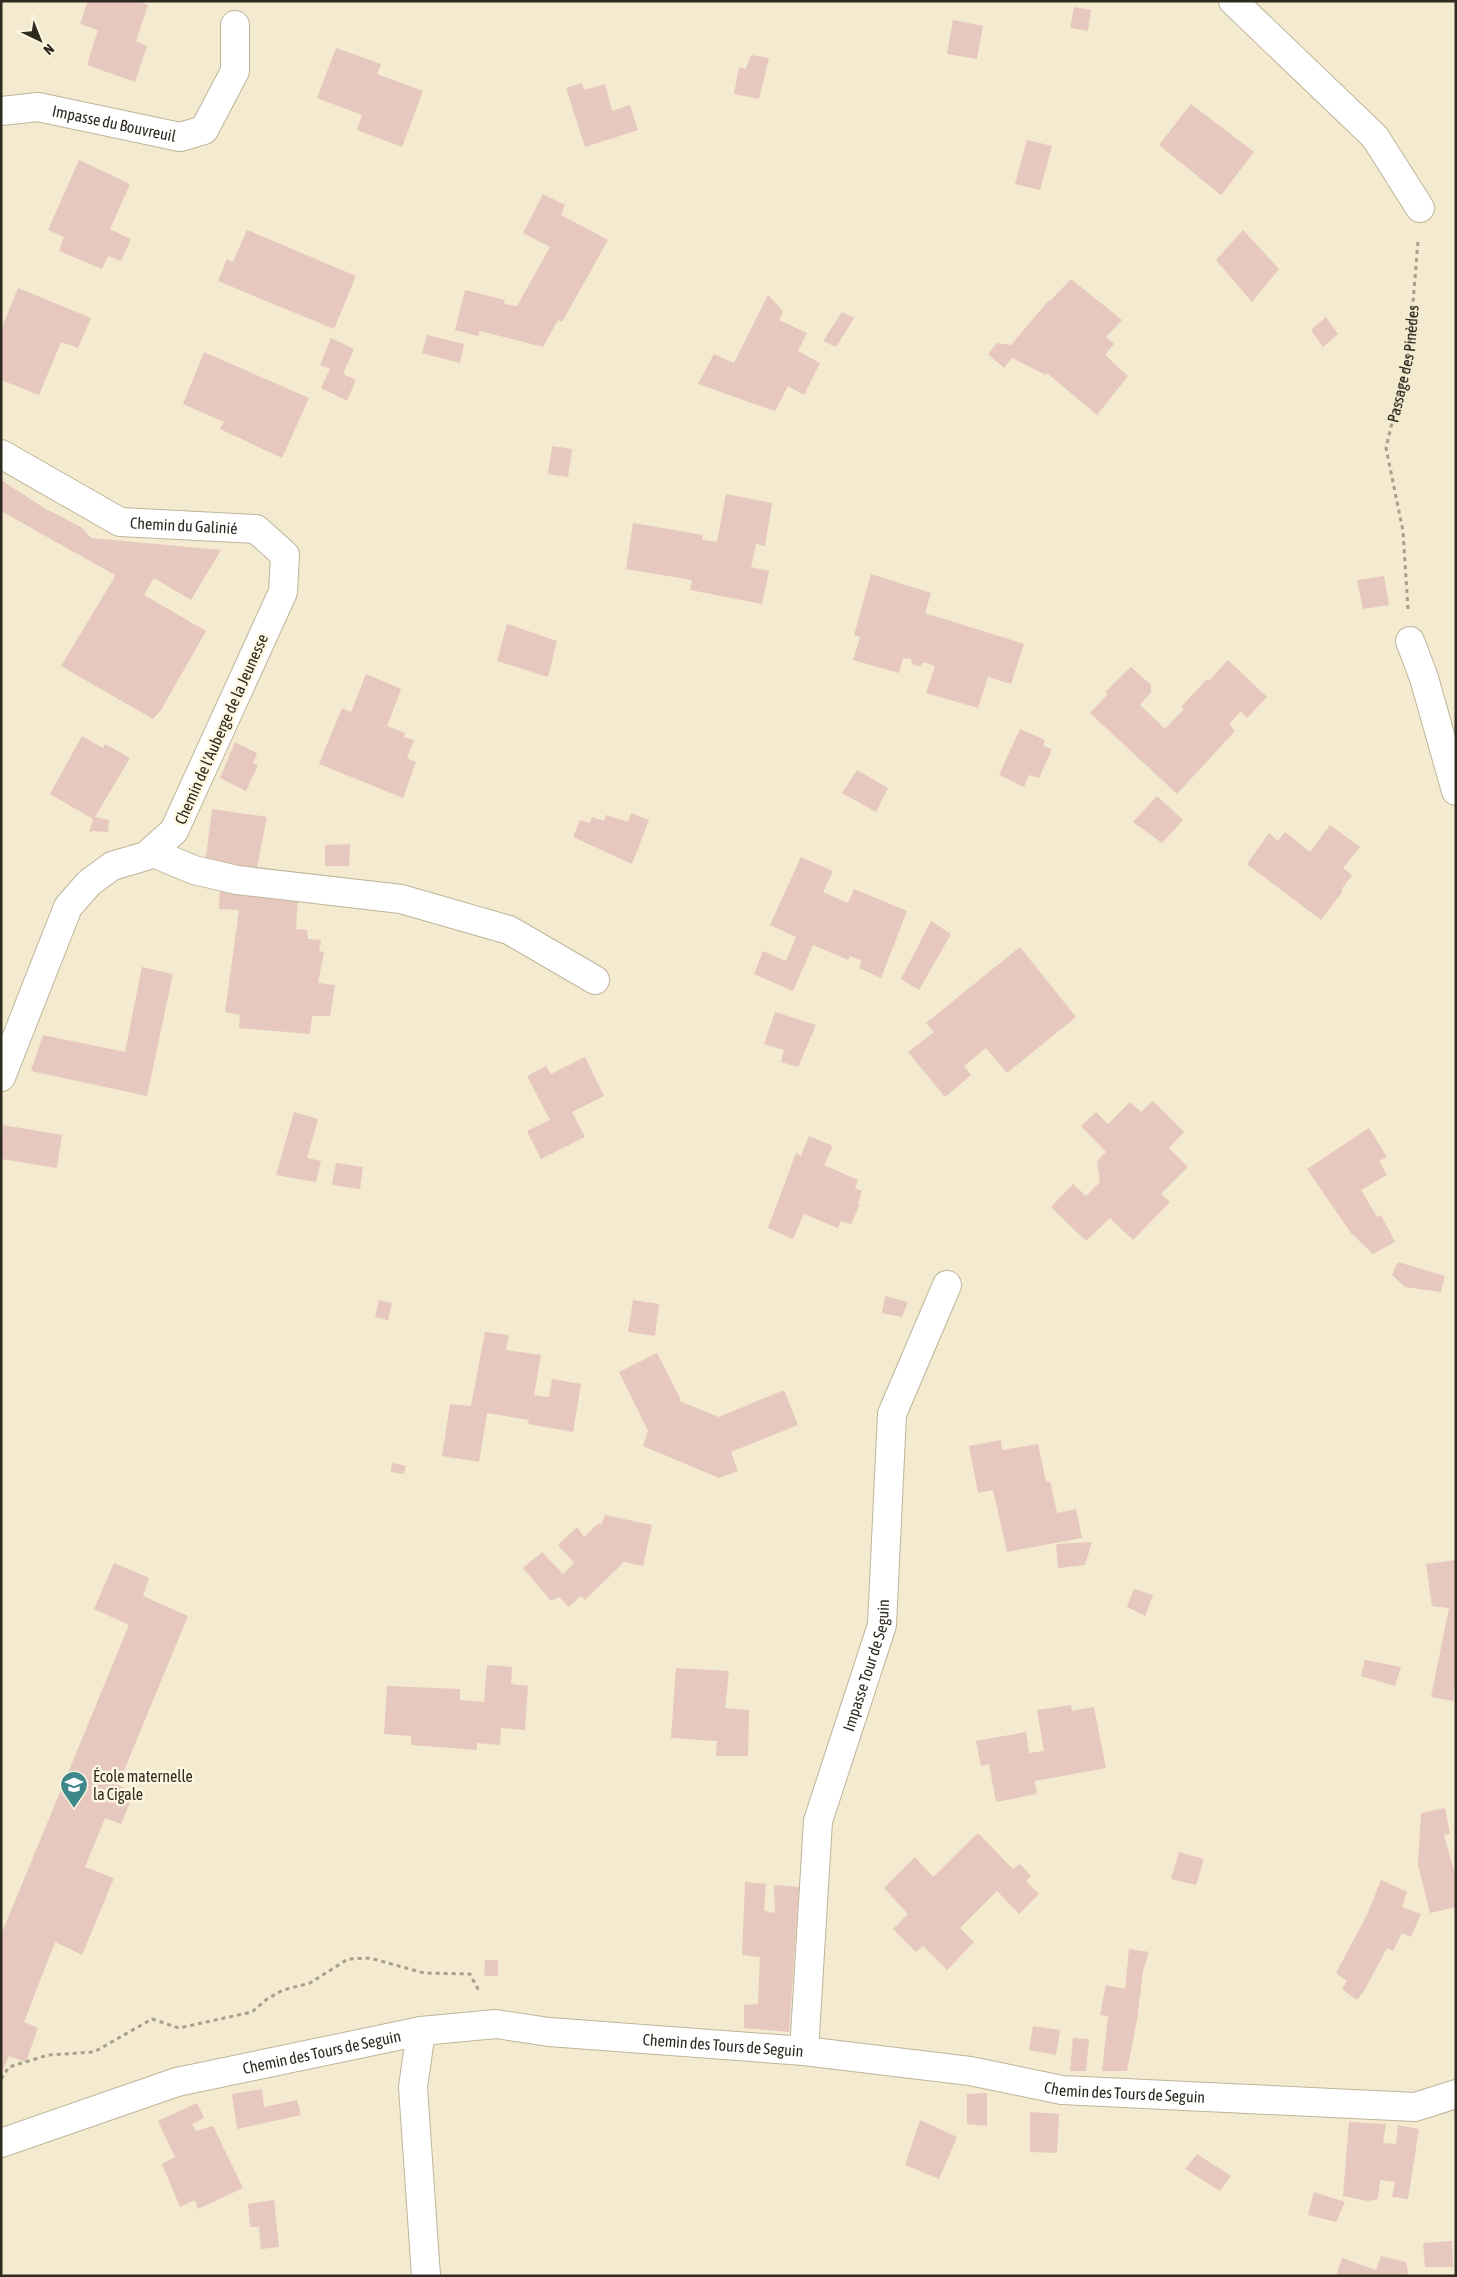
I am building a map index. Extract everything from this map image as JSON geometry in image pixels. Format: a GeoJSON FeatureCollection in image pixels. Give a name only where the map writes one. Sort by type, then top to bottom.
{"type":"FeatureCollection","features":[{"type":"Feature","properties":{"kind":"street"},"geometry":{"type":"LineString","coordinates":[[1233,1],[1375,137],[1420,208]]}},
{"type":"Feature","properties":{"kind":"street","name":"Impasse du Bouvreuil"},"geometry":{"type":"LineString","coordinates":[[1,111],[38,107],[180,137],[204,130],[235,71],[236,24]]}},
{"type":"Feature","properties":{"kind":"street","name":"Chemin du Galinié"},"geometry":{"type":"LineString","coordinates":[[1,454],[120,522],[256,529],[285,556]]}},
{"type":"Feature","properties":{"kind":"street","name":"Chemin de l'Auberge de la Jeunesse"},"geometry":{"type":"LineString","coordinates":[[1,1077],[68,907],[89,883],[112,866],[146,856],[174,831],[283,592],[285,556]]}},
{"type":"Feature","properties":{"kind":"street"},"geometry":{"type":"LineString","coordinates":[[1410,642],[1424,678],[1456,791]]}},
{"type":"Feature","properties":{"kind":"street"},"geometry":{"type":"LineString","coordinates":[[151,852],[194,870],[238,880],[401,899],[509,930],[596,980]]}},
{"type":"Feature","properties":{"kind":"street","name":"Impasse Tour de Seguin"},"geometry":{"type":"LineString","coordinates":[[804,2050],[818,1821],[882,1626],[892,1414],[947,1285]]}},
{"type":"Feature","properties":{"kind":"street","name":"Chemin des Tours de Seguin"},"geometry":{"type":"LineString","coordinates":[[1,2143],[177,2082],[421,2031],[496,2024],[549,2032],[804,2050],[970,2071],[1062,2090],[1414,2107],[1456,2094]]}},
{"type":"Feature","properties":{"kind":"street"},"geometry":{"type":"LineString","coordinates":[[421,2031],[413,2087],[426,2276]]}},
{"type":"Feature","properties":{"kind":"path","name":"Passage des Pinèdes"},"geometry":{"type":"LineString","coordinates":[[1410,642],[1402,531],[1386,448],[1409,350],[1418,265],[1420,208]]}},
{"type":"Feature","properties":{"kind":"path"},"geometry":{"type":"LineString","coordinates":[[1,2079],[9,2067],[48,2055],[94,2052],[152,2019],[179,2028],[252,2012],[267,1999],[283,1990],[310,1983],[348,1959],[370,1958],[424,1973],[470,1974],[496,2024]]}},
{"type":"Feature","properties":{"kind":"building"},"geometry":{"type":"Polygon","coordinates":[[[88,1],[138,1],[148,5],[136,41],[147,46],[135,82],[87,65],[98,30],[80,24],[88,1]]]}},
{"type":"Feature","properties":{"kind":"building"},"geometry":{"type":"Polygon","coordinates":[[[1074,7],[1091,10],[1088,31],[1070,28],[1074,7]]]}},
{"type":"Feature","properties":{"kind":"building"},"geometry":{"type":"Polygon","coordinates":[[[953,20],[983,26],[977,59],[947,54],[953,20]]]}},
{"type":"Feature","properties":{"kind":"building"},"geometry":{"type":"Polygon","coordinates":[[[336,48],[381,64],[377,74],[423,91],[402,147],[357,130],[362,115],[317,98],[336,48]]]}},
{"type":"Feature","properties":{"kind":"building"},"geometry":{"type":"Polygon","coordinates":[[[751,55],[769,58],[759,99],[734,94],[739,67],[746,69],[751,55]]]}},
{"type":"Feature","properties":{"kind":"building"},"geometry":{"type":"Polygon","coordinates":[[[582,83],[584,90],[605,84],[612,111],[630,105],[638,130],[585,147],[566,88],[582,83]]]}},
{"type":"Feature","properties":{"kind":"building"},"geometry":{"type":"Polygon","coordinates":[[[1191,104],[1254,152],[1221,195],[1159,145],[1191,104]]]}},
{"type":"Feature","properties":{"kind":"building"},"geometry":{"type":"Polygon","coordinates":[[[1027,140],[1052,146],[1040,190],[1015,184],[1027,140]]]}},
{"type":"Feature","properties":{"kind":"building"},"geometry":{"type":"Polygon","coordinates":[[[79,160],[130,184],[110,229],[131,239],[121,261],[108,256],[102,269],[59,251],[64,237],[48,230],[79,160]]]}},
{"type":"Feature","properties":{"kind":"building"},"geometry":{"type":"Polygon","coordinates":[[[543,194],[565,205],[561,215],[608,240],[562,322],[558,320],[543,347],[480,331],[478,336],[455,330],[465,290],[505,300],[504,304],[517,306],[550,247],[523,233],[543,194]]]}},
{"type":"Feature","properties":{"kind":"building"},"geometry":{"type":"Polygon","coordinates":[[[247,230],[356,276],[334,329],[218,281],[227,259],[233,262],[247,230]]]}},
{"type":"Feature","properties":{"kind":"building"},"geometry":{"type":"Polygon","coordinates":[[[1243,230],[1279,269],[1252,302],[1216,260],[1243,230]]]}},
{"type":"Feature","properties":{"kind":"building"},"geometry":{"type":"Polygon","coordinates":[[[1071,279],[1122,320],[1106,337],[1114,344],[1105,355],[1128,376],[1097,415],[1047,373],[1046,375],[1012,358],[1004,368],[988,354],[997,343],[1011,345],[1049,300],[1071,279]]]}},
{"type":"Feature","properties":{"kind":"building"},"geometry":{"type":"Polygon","coordinates":[[[18,288],[91,318],[78,348],[61,342],[39,395],[1,380],[1,330],[18,288]]]}},
{"type":"Feature","properties":{"kind":"building"},"geometry":{"type":"Polygon","coordinates":[[[768,295],[783,311],[779,320],[807,333],[798,351],[820,363],[804,395],[788,386],[775,411],[698,384],[714,354],[734,363],[768,295]]]}},
{"type":"Feature","properties":{"kind":"building"},"geometry":{"type":"Polygon","coordinates":[[[842,312],[854,318],[836,347],[823,341],[842,312]]]}},
{"type":"Feature","properties":{"kind":"building"},"geometry":{"type":"Polygon","coordinates":[[[1326,317],[1338,334],[1323,347],[1311,330],[1326,317]]]}},
{"type":"Feature","properties":{"kind":"building"},"geometry":{"type":"Polygon","coordinates":[[[427,335],[464,344],[460,363],[422,353],[427,335]]]}},
{"type":"Feature","properties":{"kind":"building"},"geometry":{"type":"Polygon","coordinates":[[[331,338],[354,349],[343,374],[356,380],[347,401],[321,388],[330,369],[320,365],[331,338]]]}},
{"type":"Feature","properties":{"kind":"building"},"geometry":{"type":"Polygon","coordinates":[[[204,352],[309,398],[282,458],[220,429],[224,422],[183,404],[204,352]]]}},
{"type":"Feature","properties":{"kind":"building"},"geometry":{"type":"Polygon","coordinates":[[[552,446],[572,449],[568,477],[548,474],[552,446]]]}},
{"type":"Feature","properties":{"kind":"building"},"geometry":{"type":"Polygon","coordinates":[[[1,480],[44,508],[81,527],[91,538],[221,550],[191,600],[154,578],[144,595],[206,631],[161,710],[153,719],[61,666],[115,575],[1,511],[1,480]]]}},
{"type":"Feature","properties":{"kind":"building"},"geometry":{"type":"Polygon","coordinates":[[[726,494],[772,503],[765,546],[756,544],[751,567],[769,571],[762,604],[690,590],[692,580],[626,569],[633,523],[703,535],[702,540],[717,542],[726,494]]]}},
{"type":"Feature","properties":{"kind":"building"},"geometry":{"type":"Polygon","coordinates":[[[871,574],[931,593],[925,613],[1024,644],[1011,684],[988,677],[978,708],[926,693],[935,666],[924,662],[917,666],[912,664],[911,659],[903,658],[899,673],[853,660],[860,637],[854,635],[871,574]]]}},
{"type":"Feature","properties":{"kind":"building"},"geometry":{"type":"Polygon","coordinates":[[[1384,576],[1389,605],[1363,609],[1357,580],[1384,576]]]}},
{"type":"Feature","properties":{"kind":"building"},"geometry":{"type":"Polygon","coordinates":[[[507,624],[557,641],[548,677],[497,661],[507,624]]]}},
{"type":"Feature","properties":{"kind":"building"},"geometry":{"type":"Polygon","coordinates":[[[1228,660],[1267,697],[1247,718],[1241,711],[1229,724],[1235,731],[1177,794],[1090,713],[1108,694],[1105,692],[1131,667],[1151,685],[1151,692],[1140,705],[1165,729],[1184,709],[1181,707],[1228,660]]]}},
{"type":"Feature","properties":{"kind":"building"},"geometry":{"type":"Polygon","coordinates":[[[366,674],[401,689],[387,726],[405,733],[404,737],[414,740],[407,758],[416,762],[403,798],[319,764],[342,708],[351,712],[366,674]]]}},
{"type":"Feature","properties":{"kind":"building"},"geometry":{"type":"Polygon","coordinates":[[[1020,729],[1045,740],[1043,746],[1052,749],[1039,778],[1029,775],[1024,787],[999,775],[1020,729]]]}},
{"type":"Feature","properties":{"kind":"building"},"geometry":{"type":"Polygon","coordinates":[[[82,736],[103,748],[105,744],[130,758],[95,817],[109,820],[108,832],[93,831],[89,833],[93,819],[50,794],[82,736]]]}},
{"type":"Feature","properties":{"kind":"building"},"geometry":{"type":"Polygon","coordinates":[[[235,742],[257,753],[253,763],[258,765],[246,791],[220,778],[235,742]]]}},
{"type":"Feature","properties":{"kind":"building"},"geometry":{"type":"Polygon","coordinates":[[[857,770],[888,788],[876,812],[842,793],[857,770]]]}},
{"type":"Feature","properties":{"kind":"building"},"geometry":{"type":"Polygon","coordinates":[[[1157,796],[1183,820],[1162,843],[1133,822],[1157,796]]]}},
{"type":"Feature","properties":{"kind":"building"},"geometry":{"type":"Polygon","coordinates":[[[212,809],[267,817],[257,867],[205,864],[212,809]]]}},
{"type":"Feature","properties":{"kind":"building"},"geometry":{"type":"Polygon","coordinates":[[[631,813],[649,820],[632,864],[573,837],[580,820],[590,823],[592,817],[604,821],[606,815],[628,822],[631,813]]]}},
{"type":"Feature","properties":{"kind":"building"},"geometry":{"type":"Polygon","coordinates":[[[1330,825],[1360,847],[1343,868],[1352,875],[1341,890],[1343,891],[1321,920],[1247,864],[1269,833],[1278,841],[1285,832],[1310,852],[1330,825]]]}},
{"type":"Feature","properties":{"kind":"building"},"geometry":{"type":"Polygon","coordinates":[[[350,844],[349,866],[325,866],[325,845],[350,844]]]}},
{"type":"Feature","properties":{"kind":"building"},"geometry":{"type":"Polygon","coordinates":[[[801,857],[833,871],[823,892],[848,903],[854,889],[907,911],[881,978],[859,968],[862,961],[850,956],[848,960],[813,945],[793,991],[754,974],[763,951],[786,961],[796,937],[770,925],[801,857]]]}},
{"type":"Feature","properties":{"kind":"building"},"geometry":{"type":"Polygon","coordinates":[[[220,890],[298,899],[296,929],[307,930],[308,939],[321,940],[319,951],[324,952],[318,983],[335,985],[330,1016],[312,1016],[310,1034],[239,1028],[240,1015],[225,1012],[239,910],[219,909],[220,890]]]}},
{"type":"Feature","properties":{"kind":"building"},"geometry":{"type":"Polygon","coordinates":[[[931,921],[951,934],[919,990],[901,979],[931,921]]]}},
{"type":"Feature","properties":{"kind":"building"},"geometry":{"type":"Polygon","coordinates":[[[1020,947],[1076,1017],[1007,1073],[986,1048],[964,1066],[971,1075],[945,1097],[908,1052],[934,1032],[926,1023],[1020,947]]]}},
{"type":"Feature","properties":{"kind":"building"},"geometry":{"type":"Polygon","coordinates":[[[142,967],[173,974],[147,1096],[31,1071],[43,1035],[125,1052],[142,967]]]}},
{"type":"Feature","properties":{"kind":"building"},"geometry":{"type":"Polygon","coordinates":[[[775,1012],[816,1025],[798,1067],[781,1062],[784,1050],[764,1044],[775,1012]]]}},
{"type":"Feature","properties":{"kind":"building"},"geometry":{"type":"Polygon","coordinates":[[[585,1057],[604,1096],[572,1112],[585,1137],[541,1159],[527,1131],[550,1120],[527,1076],[546,1066],[551,1074],[585,1057]]]}},
{"type":"Feature","properties":{"kind":"building"},"geometry":{"type":"Polygon","coordinates":[[[1153,1101],[1184,1132],[1169,1148],[1188,1167],[1161,1194],[1170,1202],[1133,1240],[1110,1218],[1086,1241],[1051,1207],[1073,1184],[1086,1196],[1100,1182],[1097,1161],[1106,1152],[1081,1126],[1096,1112],[1108,1124],[1130,1102],[1141,1112],[1153,1101]]]}},
{"type":"Feature","properties":{"kind":"building"},"geometry":{"type":"Polygon","coordinates":[[[294,1112],[318,1119],[307,1158],[321,1161],[316,1182],[276,1175],[294,1112]]]}},
{"type":"Feature","properties":{"kind":"building"},"geometry":{"type":"Polygon","coordinates":[[[3,1125],[62,1135],[57,1168],[1,1159],[3,1125]]]}},
{"type":"Feature","properties":{"kind":"building"},"geometry":{"type":"Polygon","coordinates":[[[1369,1128],[1387,1157],[1379,1161],[1387,1175],[1361,1190],[1377,1217],[1381,1215],[1395,1242],[1373,1254],[1351,1233],[1307,1169],[1369,1128]]]}},
{"type":"Feature","properties":{"kind":"building"},"geometry":{"type":"Polygon","coordinates":[[[809,1136],[833,1146],[824,1165],[858,1180],[855,1188],[862,1191],[858,1203],[860,1204],[851,1224],[841,1221],[838,1228],[804,1214],[793,1239],[768,1228],[796,1153],[801,1156],[809,1136]]]}},
{"type":"Feature","properties":{"kind":"building"},"geometry":{"type":"Polygon","coordinates":[[[336,1163],[363,1167],[360,1189],[332,1185],[336,1163]]]}},
{"type":"Feature","properties":{"kind":"building"},"geometry":{"type":"Polygon","coordinates":[[[1398,1262],[1445,1276],[1441,1292],[1405,1287],[1392,1275],[1398,1262]]]}},
{"type":"Feature","properties":{"kind":"building"},"geometry":{"type":"Polygon","coordinates":[[[885,1296],[908,1302],[902,1317],[882,1313],[885,1296]]]}},
{"type":"Feature","properties":{"kind":"building"},"geometry":{"type":"Polygon","coordinates":[[[379,1300],[392,1303],[388,1320],[375,1317],[379,1300]]]}},
{"type":"Feature","properties":{"kind":"building"},"geometry":{"type":"Polygon","coordinates":[[[633,1300],[659,1304],[655,1336],[628,1332],[633,1300]]]}},
{"type":"Feature","properties":{"kind":"building"},"geometry":{"type":"Polygon","coordinates":[[[485,1332],[509,1335],[506,1350],[541,1355],[534,1395],[549,1397],[552,1379],[581,1384],[573,1432],[528,1424],[529,1420],[487,1413],[479,1462],[442,1456],[450,1404],[471,1406],[485,1332]]]}},
{"type":"Feature","properties":{"kind":"building"},"geometry":{"type":"Polygon","coordinates":[[[657,1353],[681,1400],[679,1401],[719,1417],[784,1390],[798,1425],[731,1452],[738,1471],[719,1478],[643,1446],[648,1431],[619,1372],[657,1353]]]}},
{"type":"Feature","properties":{"kind":"building"},"geometry":{"type":"Polygon","coordinates":[[[1001,1440],[1002,1450],[1038,1444],[1046,1482],[1050,1481],[1057,1513],[1076,1509],[1082,1538],[1007,1552],[993,1490],[978,1493],[969,1446],[1001,1440]]]}},
{"type":"Feature","properties":{"kind":"building"},"geometry":{"type":"Polygon","coordinates":[[[392,1463],[406,1466],[404,1474],[391,1472],[392,1463]]]}},
{"type":"Feature","properties":{"kind":"building"},"geometry":{"type":"Polygon","coordinates":[[[605,1515],[652,1525],[643,1566],[624,1562],[585,1600],[581,1596],[569,1607],[559,1597],[551,1601],[523,1568],[542,1552],[563,1574],[574,1563],[558,1545],[577,1527],[584,1537],[599,1523],[601,1525],[605,1515]]]}},
{"type":"Feature","properties":{"kind":"building"},"geometry":{"type":"Polygon","coordinates":[[[1092,1542],[1085,1565],[1058,1568],[1056,1544],[1092,1542]]]}},
{"type":"Feature","properties":{"kind":"building"},"geometry":{"type":"Polygon","coordinates":[[[1456,1560],[1456,1689],[1454,1688],[1453,1701],[1431,1697],[1449,1608],[1432,1606],[1426,1564],[1456,1560]]]}},
{"type":"Feature","properties":{"kind":"building"},"geometry":{"type":"Polygon","coordinates":[[[114,1563],[149,1578],[143,1596],[188,1616],[118,1785],[134,1793],[121,1824],[105,1818],[85,1867],[114,1878],[82,1955],[55,1942],[24,2022],[38,2028],[26,2062],[9,2056],[1,2074],[1,1935],[129,1625],[94,1609],[114,1563]]]}},
{"type":"Feature","properties":{"kind":"building"},"geometry":{"type":"Polygon","coordinates":[[[1134,1589],[1153,1595],[1145,1616],[1127,1607],[1134,1589]]]}},
{"type":"Feature","properties":{"kind":"building"},"geometry":{"type":"Polygon","coordinates":[[[1365,1660],[1401,1667],[1395,1686],[1361,1676],[1365,1660]]]}},
{"type":"Feature","properties":{"kind":"building"},"geometry":{"type":"Polygon","coordinates":[[[487,1665],[512,1667],[511,1684],[528,1686],[525,1730],[501,1728],[500,1745],[477,1743],[477,1750],[411,1745],[411,1736],[384,1734],[387,1686],[460,1689],[460,1700],[484,1702],[487,1665]]]}},
{"type":"Feature","properties":{"kind":"building"},"geometry":{"type":"Polygon","coordinates":[[[676,1668],[729,1671],[725,1708],[749,1710],[748,1756],[716,1756],[717,1741],[671,1738],[676,1668]]]}},
{"type":"Feature","properties":{"kind":"building"},"geometry":{"type":"Polygon","coordinates":[[[1071,1705],[1072,1711],[1094,1707],[1106,1768],[1035,1781],[1037,1794],[996,1802],[989,1764],[981,1766],[976,1741],[1026,1732],[1029,1753],[1044,1751],[1037,1710],[1071,1705]]]}},
{"type":"Feature","properties":{"kind":"building"},"geometry":{"type":"Polygon","coordinates":[[[1445,1808],[1450,1834],[1444,1835],[1456,1878],[1456,1907],[1430,1913],[1418,1864],[1421,1813],[1445,1808]]]}},
{"type":"Feature","properties":{"kind":"building"},"geometry":{"type":"Polygon","coordinates":[[[978,1833],[1013,1869],[1020,1864],[1031,1876],[1026,1881],[1039,1894],[1019,1914],[997,1891],[960,1928],[974,1942],[947,1970],[923,1946],[916,1952],[893,1929],[908,1914],[884,1888],[915,1857],[933,1877],[978,1833]]]}},
{"type":"Feature","properties":{"kind":"building"},"geometry":{"type":"Polygon","coordinates":[[[1179,1852],[1204,1859],[1196,1885],[1171,1879],[1179,1852]]]}},
{"type":"Feature","properties":{"kind":"building"},"geometry":{"type":"Polygon","coordinates":[[[1381,1880],[1407,1892],[1402,1907],[1421,1914],[1411,1937],[1402,1933],[1393,1951],[1387,1948],[1364,1991],[1357,2000],[1342,1989],[1347,1981],[1336,1973],[1367,1915],[1381,1880]]]}},
{"type":"Feature","properties":{"kind":"building"},"geometry":{"type":"Polygon","coordinates":[[[745,1882],[766,1884],[764,1911],[775,1913],[774,1885],[799,1887],[789,2032],[744,2028],[744,2005],[758,2004],[760,1957],[742,1955],[745,1882]]]}},
{"type":"Feature","properties":{"kind":"building"},"geometry":{"type":"Polygon","coordinates":[[[1129,1949],[1149,1952],[1143,1971],[1137,2020],[1127,2071],[1102,2071],[1108,2016],[1100,2015],[1106,1985],[1125,1989],[1129,1949]]]}},
{"type":"Feature","properties":{"kind":"building"},"geometry":{"type":"Polygon","coordinates":[[[485,1960],[498,1960],[498,1976],[484,1976],[485,1960]]]}},
{"type":"Feature","properties":{"kind":"building"},"geometry":{"type":"Polygon","coordinates":[[[1033,2026],[1060,2030],[1056,2055],[1029,2050],[1033,2026]]]}},
{"type":"Feature","properties":{"kind":"building"},"geometry":{"type":"Polygon","coordinates":[[[1073,2038],[1089,2039],[1086,2071],[1070,2071],[1073,2038]]]}},
{"type":"Feature","properties":{"kind":"building"},"geometry":{"type":"Polygon","coordinates":[[[262,2089],[264,2107],[297,2100],[301,2115],[237,2129],[232,2094],[262,2089]]]}},
{"type":"Feature","properties":{"kind":"building"},"geometry":{"type":"Polygon","coordinates":[[[987,2093],[987,2126],[967,2124],[967,2094],[987,2093]]]}},
{"type":"Feature","properties":{"kind":"building"},"geometry":{"type":"Polygon","coordinates":[[[197,2103],[204,2118],[192,2124],[196,2131],[213,2126],[243,2188],[198,2209],[195,2200],[180,2207],[162,2164],[175,2157],[158,2121],[197,2103]]]}},
{"type":"Feature","properties":{"kind":"building"},"geometry":{"type":"Polygon","coordinates":[[[1030,2112],[1059,2114],[1057,2153],[1030,2152],[1030,2112]]]}},
{"type":"Feature","properties":{"kind":"building"},"geometry":{"type":"Polygon","coordinates":[[[920,2120],[957,2137],[939,2179],[905,2165],[920,2120]]]}},
{"type":"Feature","properties":{"kind":"building"},"geometry":{"type":"Polygon","coordinates":[[[1349,2122],[1386,2124],[1383,2143],[1396,2144],[1398,2125],[1419,2129],[1408,2199],[1392,2197],[1395,2182],[1380,2180],[1378,2199],[1368,2201],[1343,2196],[1349,2122]]]}},
{"type":"Feature","properties":{"kind":"building"},"geometry":{"type":"Polygon","coordinates":[[[1197,2154],[1231,2176],[1220,2191],[1185,2169],[1197,2154]]]}},
{"type":"Feature","properties":{"kind":"building"},"geometry":{"type":"Polygon","coordinates":[[[1314,2192],[1345,2202],[1336,2222],[1308,2215],[1314,2192]]]}},
{"type":"Feature","properties":{"kind":"building"},"geometry":{"type":"Polygon","coordinates":[[[274,2200],[279,2247],[261,2249],[259,2227],[250,2227],[248,2204],[274,2200]]]}},
{"type":"Feature","properties":{"kind":"building"},"geometry":{"type":"Polygon","coordinates":[[[1452,2241],[1453,2267],[1425,2267],[1423,2243],[1452,2241]]]}},
{"type":"Feature","properties":{"kind":"building"},"geometry":{"type":"Polygon","coordinates":[[[1381,2256],[1406,2262],[1407,2276],[1336,2276],[1342,2258],[1376,2270],[1381,2256]]]}},
{"type":"Feature","properties":{"kind":"place","name":"École maternelle la Cigale"},"geometry":{"type":"Point","coordinates":[74,1809]}}]}
